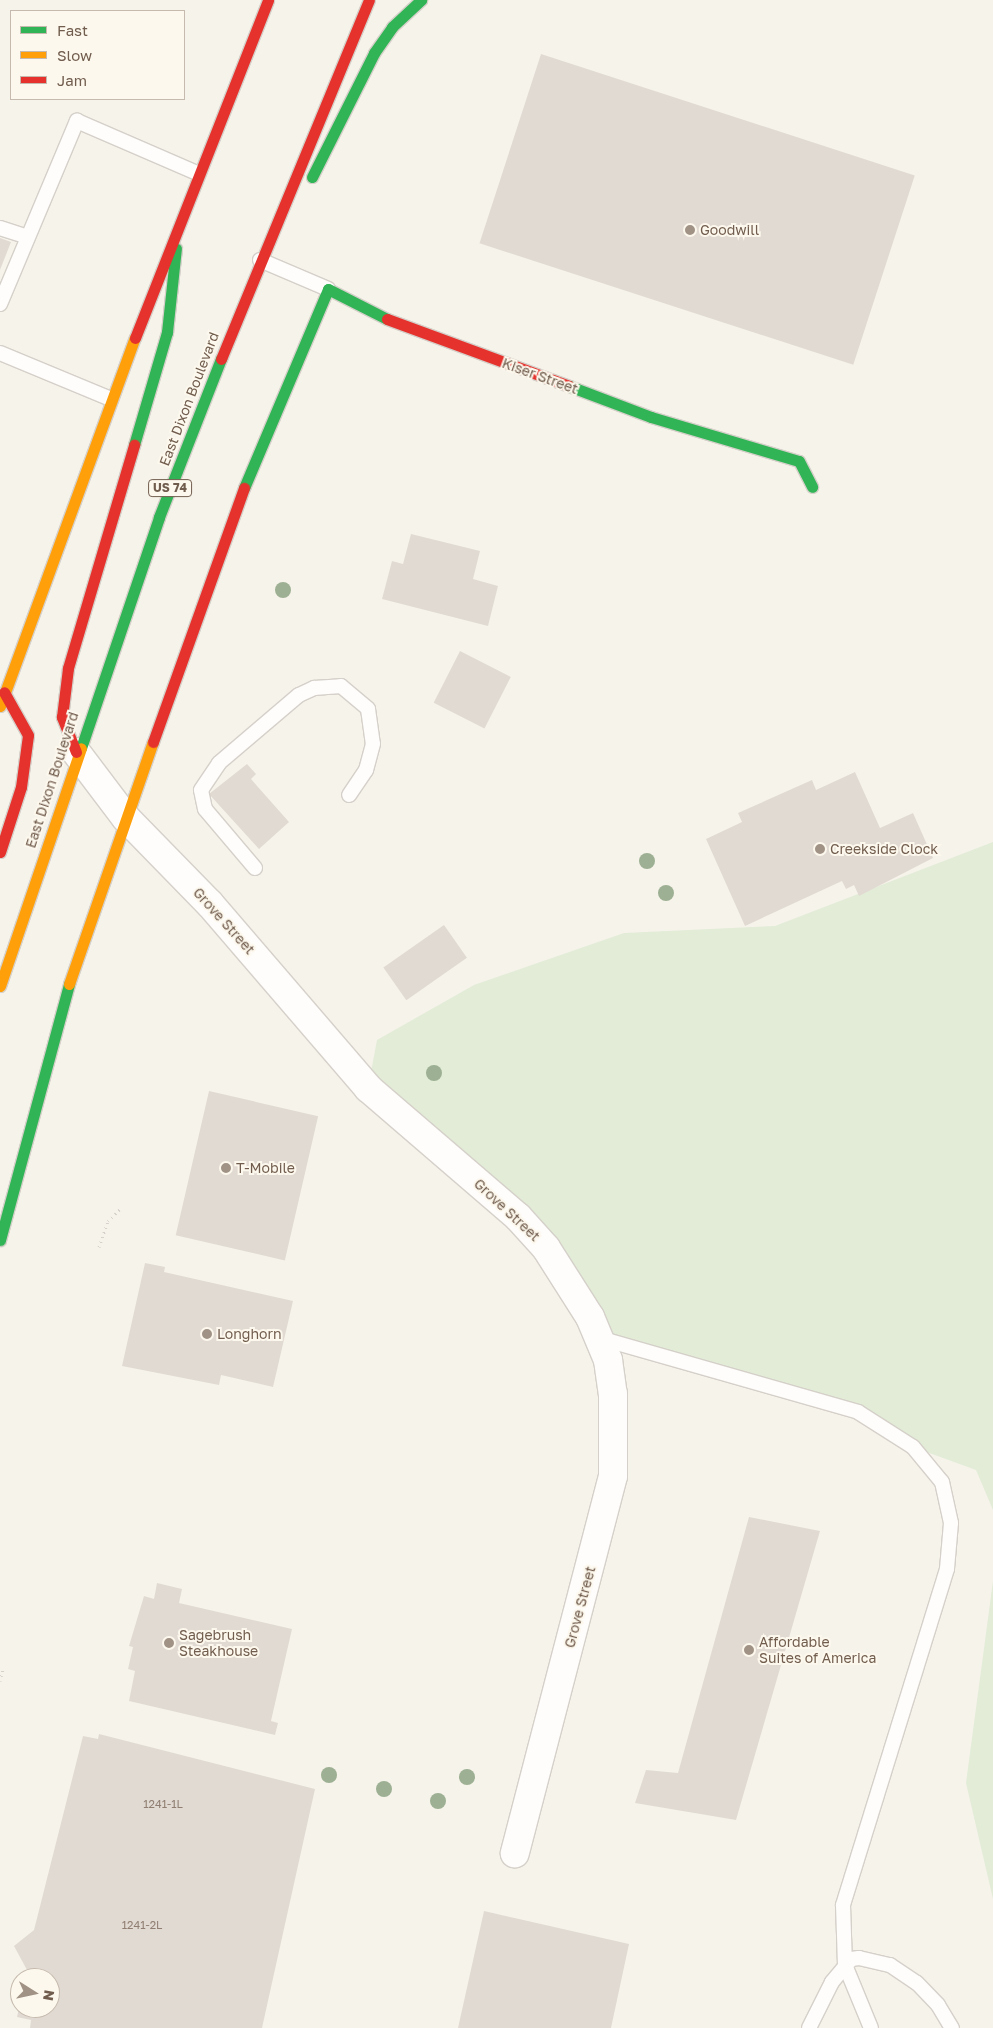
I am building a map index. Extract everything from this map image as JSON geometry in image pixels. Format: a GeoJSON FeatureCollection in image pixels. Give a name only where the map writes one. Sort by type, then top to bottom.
{"type":"FeatureCollection","features":[{"type":"Feature","properties":{"kind":"main road"},"geometry":{"type":"LineString","coordinates":[[0,852],[21,787],[28,735],[1,695],[177,222],[268,0]]}},
{"type":"Feature","properties":{"kind":"main road","name":"East Dixon Boulevard"},"geometry":{"type":"LineString","coordinates":[[0,986],[76,752],[159,517],[281,206],[369,0]]}},
{"type":"Feature","properties":{"kind":"main road"},"geometry":{"type":"LineString","coordinates":[[281,206],[302,197],[374,53],[392,27],[421,0]]}},
{"type":"Feature","properties":{"kind":"main road"},"geometry":{"type":"LineString","coordinates":[[76,752],[62,717],[62,695],[167,332],[177,222]]}},
{"type":"Feature","properties":{"kind":"main road"},"geometry":{"type":"LineString","coordinates":[[0,1240],[76,960],[218,556],[275,407],[328,289]]}},
{"type":"Feature","properties":{"kind":"main road","name":"Kiser Street"},"geometry":{"type":"LineString","coordinates":[[328,289],[369,312],[652,417],[799,461],[812,487]]}},
{"type":"Feature","properties":{"kind":"street","name":"Grove Street"},"geometry":{"type":"LineString","coordinates":[[76,752],[126,818],[210,904],[368,1088],[518,1217],[546,1248],[599,1338],[608,1360],[613,1394],[613,1476],[515,1853]]}},
{"type":"Feature","properties":{"kind":"lane"},"geometry":{"type":"LineString","coordinates":[[0,304],[77,121],[198,173]]}},
{"type":"Feature","properties":{"kind":"lane"},"geometry":{"type":"LineString","coordinates":[[0,228],[28,237]]}},
{"type":"Feature","properties":{"kind":"lane","name":"Kiser Street"},"geometry":{"type":"LineString","coordinates":[[260,260],[328,289]]}},
{"type":"Feature","properties":{"kind":"lane"},"geometry":{"type":"LineString","coordinates":[[0,353],[111,399]]}},
{"type":"Feature","properties":{"kind":"lane"},"geometry":{"type":"LineString","coordinates":[[255,868],[204,809],[201,790],[219,763],[299,695],[314,688],[341,686],[368,709],[373,744],[366,770],[349,795]]}},
{"type":"Feature","properties":{"kind":"lane"},"geometry":{"type":"LineString","coordinates":[[599,1338],[858,1412],[913,1447],[942,1482],[951,1523],[947,1569],[843,1905],[845,1965],[871,2028]]}},
{"type":"Feature","properties":{"kind":"lane"},"geometry":{"type":"LineString","coordinates":[[809,2028],[823,1996],[845,1965],[859,1958],[890,1965],[917,1983],[952,2028]]}},
{"type":"Feature","properties":{"kind":"path"},"geometry":{"type":"LineString","coordinates":[[99,1247],[108,1220],[121,1208]]}},
{"type":"Feature","properties":{"kind":"path"},"geometry":{"type":"LineString","coordinates":[[0,1681],[3,1669]]}},
{"type":"Feature","properties":{"kind":"green space"},"geometry":{"type":"Polygon","coordinates":[[[993,842],[993,1510],[976,1470],[913,1447],[858,1412],[599,1338],[568,1278],[368,1088],[377,1040],[474,985],[624,933],[775,926],[993,842]]]}},
{"type":"Feature","properties":{"kind":"green space"},"geometry":{"type":"Polygon","coordinates":[[[993,1581],[993,1899],[966,1783],[993,1581]]]}},
{"type":"Feature","properties":{"kind":"building","name":"Goodwill"},"geometry":{"type":"Polygon","coordinates":[[[541,54],[915,175],[853,365],[480,243],[541,54]]]}},
{"type":"Feature","properties":{"kind":"building"},"geometry":{"type":"Polygon","coordinates":[[[0,238],[11,242],[0,270],[0,238]]]}},
{"type":"Feature","properties":{"kind":"building"},"geometry":{"type":"Polygon","coordinates":[[[411,534],[480,551],[473,579],[498,586],[488,626],[382,599],[392,561],[403,564],[411,534]]]}},
{"type":"Feature","properties":{"kind":"building"},"geometry":{"type":"Polygon","coordinates":[[[460,651],[511,677],[484,729],[434,703],[460,651]]]}},
{"type":"Feature","properties":{"kind":"building"},"geometry":{"type":"Polygon","coordinates":[[[247,764],[256,774],[251,779],[289,822],[259,849],[209,794],[247,764]]]}},
{"type":"Feature","properties":{"kind":"building","name":"Creekside Clock"},"geometry":{"type":"Polygon","coordinates":[[[855,772],[880,828],[913,813],[933,858],[859,896],[854,885],[846,889],[842,881],[745,926],[706,839],[742,822],[738,813],[812,780],[816,790],[855,772]]]}},
{"type":"Feature","properties":{"kind":"building"},"geometry":{"type":"Polygon","coordinates":[[[444,925],[467,958],[406,1000],[383,967],[444,925]]]}},
{"type":"Feature","properties":{"kind":"building"},"geometry":{"type":"Polygon","coordinates":[[[209,1091],[318,1116],[285,1260],[176,1235],[209,1091]]]}},
{"type":"Feature","properties":{"kind":"building","name":"Longhorn"},"geometry":{"type":"Polygon","coordinates":[[[145,1263],[165,1267],[164,1272],[293,1301],[273,1387],[221,1375],[219,1385],[122,1366],[145,1263]]]}},
{"type":"Feature","properties":{"kind":"building","name":"Affordable Suites of America"},"geometry":{"type":"Polygon","coordinates":[[[749,1517],[820,1531],[736,1820],[635,1803],[646,1770],[678,1773],[749,1517]]]}},
{"type":"Feature","properties":{"kind":"building"},"geometry":{"type":"Polygon","coordinates":[[[157,1583],[182,1589],[179,1603],[292,1629],[271,1721],[278,1723],[275,1735],[129,1701],[135,1671],[128,1669],[133,1647],[129,1646],[144,1596],[154,1599],[157,1583]]]}},
{"type":"Feature","properties":{"kind":"building"},"geometry":{"type":"Polygon","coordinates":[[[99,1734],[315,1789],[262,2028],[30,2028],[31,2020],[22,2018],[60,2018],[60,1968],[26,1968],[14,1946],[34,1930],[83,1736],[98,1739],[99,1734]]]}},
{"type":"Feature","properties":{"kind":"building"},"geometry":{"type":"Polygon","coordinates":[[[484,1911],[629,1944],[611,2028],[458,2028],[484,1911]]]}},
{"type":"Feature","properties":{"kind":"traffic: fast"},"geometry":{"type":"LineString","coordinates":[[312,177],[374,53],[392,27],[421,0]]}},
{"type":"Feature","properties":{"kind":"traffic: fast"},"geometry":{"type":"LineString","coordinates":[[134,445],[167,332],[176,248]]}},
{"type":"Feature","properties":{"kind":"traffic: fast"},"geometry":{"type":"LineString","coordinates":[[244,488],[328,289],[387,319]]}},
{"type":"Feature","properties":{"kind":"traffic: fast"},"geometry":{"type":"LineString","coordinates":[[81,748],[159,517],[221,359]]}},
{"type":"Feature","properties":{"kind":"traffic: fast"},"geometry":{"type":"LineString","coordinates":[[569,386],[651,417],[799,461],[812,487]]}},
{"type":"Feature","properties":{"kind":"traffic: fast"},"geometry":{"type":"LineString","coordinates":[[0,1240],[69,984]]}},
{"type":"Feature","properties":{"kind":"traffic: slow"},"geometry":{"type":"LineString","coordinates":[[0,706],[135,338]]}},
{"type":"Feature","properties":{"kind":"traffic: slow"},"geometry":{"type":"LineString","coordinates":[[69,984],[153,742]]}},
{"type":"Feature","properties":{"kind":"traffic: slow"},"geometry":{"type":"LineString","coordinates":[[0,986],[81,748]]}},
{"type":"Feature","properties":{"kind":"traffic: jam"},"geometry":{"type":"LineString","coordinates":[[135,338],[268,0]]}},
{"type":"Feature","properties":{"kind":"traffic: jam"},"geometry":{"type":"LineString","coordinates":[[221,359],[369,0]]}},
{"type":"Feature","properties":{"kind":"traffic: jam"},"geometry":{"type":"LineString","coordinates":[[387,319],[569,386]]}},
{"type":"Feature","properties":{"kind":"traffic: jam"},"geometry":{"type":"LineString","coordinates":[[76,752],[62,717],[68,668],[134,445]]}},
{"type":"Feature","properties":{"kind":"traffic: jam"},"geometry":{"type":"LineString","coordinates":[[153,742],[244,488]]}},
{"type":"Feature","properties":{"kind":"traffic: jam"},"geometry":{"type":"LineString","coordinates":[[0,852],[21,787],[28,735],[4,692]]}},
{"type":"Feature","properties":{"kind":"place","name":"Goodwill"},"geometry":{"type":"Point","coordinates":[690,230]}},
{"type":"Feature","properties":{"kind":"place","name":"Creekside Clock"},"geometry":{"type":"Point","coordinates":[820,849]}},
{"type":"Feature","properties":{"kind":"place","name":"T-Mobile"},"geometry":{"type":"Point","coordinates":[226,1168]}},
{"type":"Feature","properties":{"kind":"place","name":"Longhorn"},"geometry":{"type":"Point","coordinates":[207,1334]}},
{"type":"Feature","properties":{"kind":"place","name":"Sagebrush Steakhouse"},"geometry":{"type":"Point","coordinates":[169,1643]}},
{"type":"Feature","properties":{"kind":"place","name":"Affordable Suites of America"},"geometry":{"type":"Point","coordinates":[749,1650]}}]}
